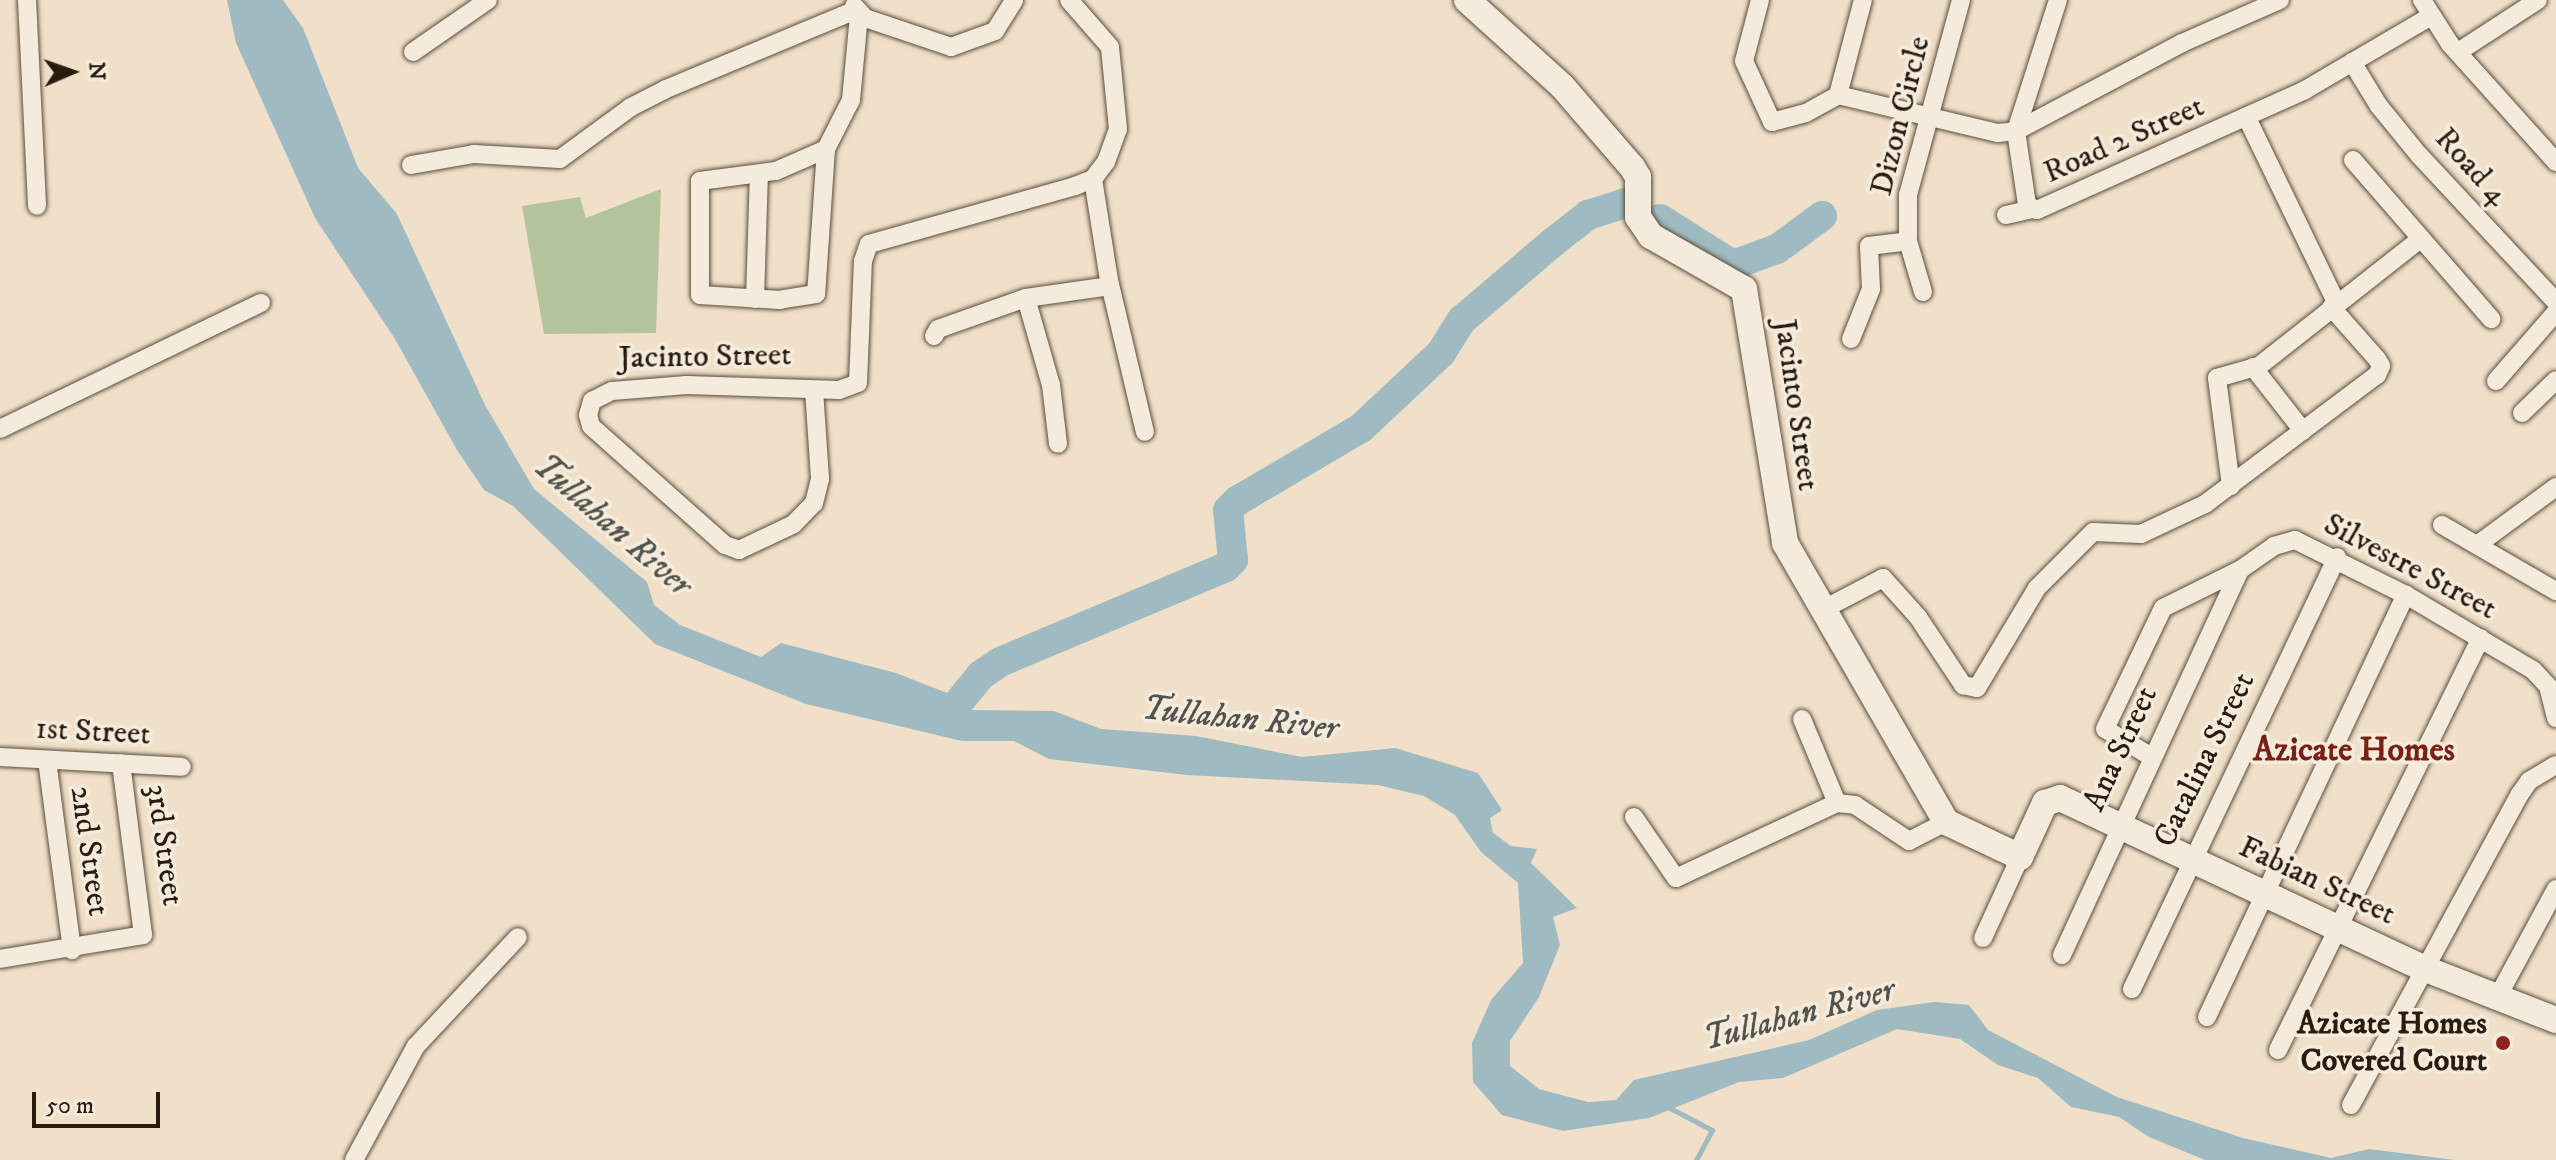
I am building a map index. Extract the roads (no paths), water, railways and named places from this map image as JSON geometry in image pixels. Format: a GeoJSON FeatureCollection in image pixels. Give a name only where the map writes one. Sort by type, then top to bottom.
{"type":"FeatureCollection","features":[{"type":"Feature","properties":{"kind":"street"},"geometry":{"type":"LineString","coordinates":[[27,0],[37,206]]}},
{"type":"Feature","properties":{"kind":"street"},"geometry":{"type":"LineString","coordinates":[[413,52],[488,0]]}},
{"type":"Feature","properties":{"kind":"street"},"geometry":{"type":"LineString","coordinates":[[411,165],[474,154],[560,159],[631,107],[666,89],[752,49],[855,8],[951,47],[995,31],[1014,0]]}},
{"type":"Feature","properties":{"kind":"street"},"geometry":{"type":"LineString","coordinates":[[1069,0],[1103,35],[1114,64],[1118,129],[1114,146],[1093,179],[1110,286],[1145,432]]}},
{"type":"Feature","properties":{"kind":"street","name":"Jacinto Street"},"geometry":{"type":"LineString","coordinates":[[1467,0],[1554,78],[1632,167],[1638,177],[1638,217],[1651,236],[1744,289],[1781,532],[1822,610],[1946,822]]}},
{"type":"Feature","properties":{"kind":"street"},"geometry":{"type":"LineString","coordinates":[[1760,0],[1744,61],[1772,122],[1806,113],[1838,95],[1927,120],[1991,132],[2016,131],[2182,43],[2280,0]]}},
{"type":"Feature","properties":{"kind":"street"},"geometry":{"type":"LineString","coordinates":[[1838,95],[1863,0]]}},
{"type":"Feature","properties":{"kind":"street","name":"Dizon Circle"},"geometry":{"type":"LineString","coordinates":[[1923,292],[1908,241],[1908,195],[1961,0]]}},
{"type":"Feature","properties":{"kind":"street","name":"Road 2 Street"},"geometry":{"type":"LineString","coordinates":[[2058,0],[2016,131],[2020,174],[2031,209],[2047,208],[2247,118],[2352,62],[2426,8]]}},
{"type":"Feature","properties":{"kind":"street"},"geometry":{"type":"LineString","coordinates":[[2458,52],[2538,0]]}},
{"type":"Feature","properties":{"kind":"street"},"geometry":{"type":"LineString","coordinates":[[826,149],[759,175],[705,178],[699,187],[698,290],[706,297],[809,298],[820,287],[826,149],[851,100],[855,8]]}},
{"type":"Feature","properties":{"kind":"street"},"geometry":{"type":"LineString","coordinates":[[2426,8],[2458,52],[2556,162]]}},
{"type":"Feature","properties":{"kind":"street","name":"Road 4"},"geometry":{"type":"LineString","coordinates":[[2352,62],[2379,106],[2419,155],[2556,302]]}},
{"type":"Feature","properties":{"kind":"street"},"geometry":{"type":"LineString","coordinates":[[1822,610],[1883,578],[1918,617],[1963,685],[1977,688],[2037,588],[2087,536],[2099,531],[2141,534],[2205,504],[2381,371],[2334,305],[2247,118]]}},
{"type":"Feature","properties":{"kind":"street"},"geometry":{"type":"LineString","coordinates":[[2353,160],[2419,240],[2491,319]]}},
{"type":"Feature","properties":{"kind":"street"},"geometry":{"type":"LineString","coordinates":[[755,299],[759,175]]}},
{"type":"Feature","properties":{"kind":"street","name":"Jacinto Street"},"geometry":{"type":"LineString","coordinates":[[814,390],[820,479],[814,503],[794,524],[739,550],[725,545],[591,426],[588,415],[592,401],[612,391],[687,385],[814,390],[858,383],[863,261],[869,244],[1093,179]]}},
{"type":"Feature","properties":{"kind":"street"},"geometry":{"type":"LineString","coordinates":[[2006,215],[2031,209]]}},
{"type":"Feature","properties":{"kind":"street"},"geometry":{"type":"LineString","coordinates":[[2231,486],[2215,384],[2222,374],[2253,367],[2419,240]]}},
{"type":"Feature","properties":{"kind":"street"},"geometry":{"type":"LineString","coordinates":[[1851,339],[1871,289],[1869,246],[1908,241]]}},
{"type":"Feature","properties":{"kind":"street"},"geometry":{"type":"LineString","coordinates":[[934,336],[938,329],[1026,298],[1110,286]]}},
{"type":"Feature","properties":{"kind":"street"},"geometry":{"type":"LineString","coordinates":[[1026,298],[1051,385],[1058,444]]}},
{"type":"Feature","properties":{"kind":"street"},"geometry":{"type":"LineString","coordinates":[[0,429],[261,303]]}},
{"type":"Feature","properties":{"kind":"street"},"geometry":{"type":"LineString","coordinates":[[2496,381],[2556,312]]}},
{"type":"Feature","properties":{"kind":"street"},"geometry":{"type":"LineString","coordinates":[[2253,367],[2303,431]]}},
{"type":"Feature","properties":{"kind":"street"},"geometry":{"type":"LineString","coordinates":[[2522,413],[2556,380]]}},
{"type":"Feature","properties":{"kind":"street"},"geometry":{"type":"LineString","coordinates":[[2477,545],[2556,487]]}},
{"type":"Feature","properties":{"kind":"street"},"geometry":{"type":"LineString","coordinates":[[2442,525],[2556,591]]}},
{"type":"Feature","properties":{"kind":"street","name":"Silvestre Street"},"geometry":{"type":"LineString","coordinates":[[2150,756],[2109,735],[2107,721],[2163,608],[2178,596],[2240,570],[2274,546],[2295,540],[2337,557],[2406,595],[2542,677],[2556,718]]}},
{"type":"Feature","properties":{"kind":"street","name":"Catalina Street"},"geometry":{"type":"LineString","coordinates":[[2132,989],[2190,860],[2337,557]]}},
{"type":"Feature","properties":{"kind":"street","name":"Ana Street"},"geometry":{"type":"LineString","coordinates":[[2062,955],[2118,825],[2240,570]]}},
{"type":"Feature","properties":{"kind":"street"},"geometry":{"type":"LineString","coordinates":[[2207,1017],[2262,894],[2406,595]]}},
{"type":"Feature","properties":{"kind":"street"},"geometry":{"type":"LineString","coordinates":[[2278,1050],[2335,928],[2481,638]]}},
{"type":"Feature","properties":{"kind":"street"},"geometry":{"type":"LineString","coordinates":[[1802,719],[1837,803]]}},
{"type":"Feature","properties":{"kind":"street","name":"1st Street"},"geometry":{"type":"LineString","coordinates":[[0,757],[182,767]]}},
{"type":"Feature","properties":{"kind":"street","name":"2nd Street"},"geometry":{"type":"LineString","coordinates":[[47,760],[72,950]]}},
{"type":"Feature","properties":{"kind":"street","name":"3rd Street"},"geometry":{"type":"LineString","coordinates":[[72,950],[143,935],[121,763]]}},
{"type":"Feature","properties":{"kind":"street"},"geometry":{"type":"LineString","coordinates":[[2351,1105],[2520,794],[2529,781],[2556,765]]}},
{"type":"Feature","properties":{"kind":"street","name":"Fabian Street"},"geometry":{"type":"LineString","coordinates":[[2020,857],[2052,797],[2423,968],[2556,1020]]}},
{"type":"Feature","properties":{"kind":"street"},"geometry":{"type":"LineString","coordinates":[[1634,817],[1673,876],[1681,878],[1750,840],[1837,803],[1855,805],[1909,841],[1946,822],[2020,857],[1983,938]]}},
{"type":"Feature","properties":{"kind":"street"},"geometry":{"type":"LineString","coordinates":[[2497,998],[2556,889]]}},
{"type":"Feature","properties":{"kind":"street"},"geometry":{"type":"LineString","coordinates":[[354,1160],[416,1046],[518,937]]}},
{"type":"Feature","properties":{"kind":"street"},"geometry":{"type":"LineString","coordinates":[[0,959],[72,950]]}},
{"type":"Feature","properties":{"kind":"water"},"geometry":{"type":"Polygon","coordinates":[[[227,0],[283,0],[303,28],[358,168],[397,214],[485,405],[534,489],[647,582],[654,605],[680,625],[761,657],[781,643],[896,673],[960,698],[969,710],[1054,711],[1101,729],[1196,736],[1302,757],[1395,748],[1478,773],[1502,810],[1490,818],[1493,833],[1511,846],[1537,849],[1531,863],[1577,908],[1553,917],[1560,945],[1539,997],[1510,1041],[1510,1066],[1539,1089],[1588,1102],[1616,1100],[1634,1080],[1809,1040],[1877,1010],[1934,1002],[1969,1005],[1988,1030],[2117,1097],[2243,1138],[2331,1158],[2369,1149],[2455,1160],[2205,1160],[2149,1137],[2119,1117],[2071,1107],[2038,1078],[1998,1065],[1960,1039],[1897,1029],[1783,1078],[1739,1082],[1649,1118],[1563,1131],[1502,1115],[1473,1082],[1472,1043],[1491,1000],[1523,963],[1518,883],[1481,852],[1455,815],[1424,796],[1378,785],[1187,775],[1049,759],[1014,741],[962,741],[806,704],[655,644],[513,506],[484,490],[457,450],[395,339],[315,218],[236,43],[227,0]]]}},
{"type":"Feature","properties":{"kind":"waterway"},"geometry":{"type":"LineString","coordinates":[[950,713],[981,675],[1000,662],[1226,567],[1233,560],[1228,510],[1237,501],[1361,428],[1441,353],[1462,320],[1552,243],[1588,215],[1632,201]]}},
{"type":"Feature","properties":{"kind":"waterway"},"geometry":{"type":"LineString","coordinates":[[1660,219],[1733,265],[1777,249],[1822,216]]}},
{"type":"Feature","properties":{"kind":"waterway"},"geometry":{"type":"LineString","coordinates":[[1668,1107],[1712,1130],[1696,1160]]}},
{"type":"Feature","properties":{"kind":"place","name":"Azicate Homes Covered Court"},"geometry":{"type":"Point","coordinates":[2503,1043]}},
{"type":"Feature","properties":{"kind":"district","name":"Azicate Homes"},"geometry":{"type":"Point","coordinates":[2354,751]}},
{"type":"Feature","properties":{"kind":"water label","name":"Tullahan River"},"geometry":{"type":"Point","coordinates":[612,526]}},
{"type":"Feature","properties":{"kind":"water label","name":"Tullahan River"},"geometry":{"type":"Point","coordinates":[1240,719]}},
{"type":"Feature","properties":{"kind":"water label","name":"Tullahan River"},"geometry":{"type":"Point","coordinates":[1799,1015]}}]}
